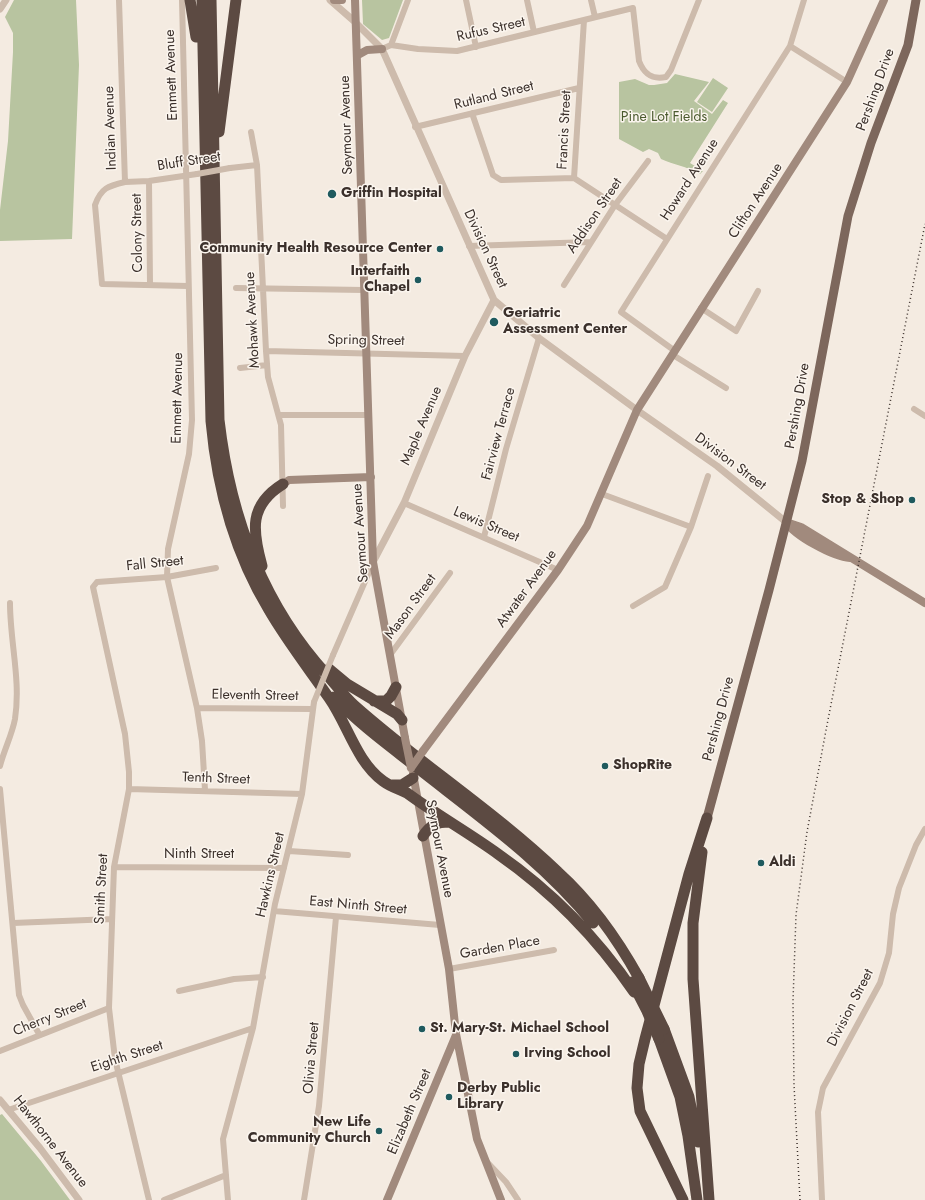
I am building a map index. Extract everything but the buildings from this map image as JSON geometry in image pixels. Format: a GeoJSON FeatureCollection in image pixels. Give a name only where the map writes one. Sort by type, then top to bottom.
{"type":"FeatureCollection","features":[{"type":"Feature","properties":{"kind":"highway"},"geometry":{"type":"LineString","coordinates":[[190,0],[196,36],[198,99],[205,148]]}},
{"type":"Feature","properties":{"kind":"highway"},"geometry":{"type":"LineString","coordinates":[[202,0],[211,421],[217,473],[233,532],[247,567],[268,609],[293,649],[330,699],[365,762],[387,784],[407,794],[499,854],[538,885],[578,922],[633,982]]}},
{"type":"Feature","properties":{"kind":"highway"},"geometry":{"type":"LineString","coordinates":[[210,0],[218,402],[221,438],[227,474],[236,509],[250,551],[268,591],[294,635],[352,703],[521,839],[559,872],[588,905],[611,935],[659,1039],[680,1097],[688,1136],[697,1200]]}},
{"type":"Feature","properties":{"kind":"highway"},"geometry":{"type":"LineString","coordinates":[[215,194],[219,131],[236,0]]}},
{"type":"Feature","properties":{"kind":"highway"},"geometry":{"type":"LineString","coordinates":[[268,591],[258,550],[256,518],[258,510],[265,498],[283,484]]}},
{"type":"Feature","properties":{"kind":"highway"},"geometry":{"type":"LineString","coordinates":[[294,635],[333,673],[374,701],[397,714],[402,720]]}},
{"type":"Feature","properties":{"kind":"highway"},"geometry":{"type":"LineString","coordinates":[[293,649],[350,714],[517,846],[552,878],[581,908],[605,937],[664,1029],[689,1097],[709,1200]]}},
{"type":"Feature","properties":{"kind":"highway"},"geometry":{"type":"LineString","coordinates":[[374,701],[386,701],[396,687]]}},
{"type":"Feature","properties":{"kind":"highway"},"geometry":{"type":"LineString","coordinates":[[387,784],[402,786],[412,773]]}},
{"type":"Feature","properties":{"kind":"highway"},"geometry":{"type":"LineString","coordinates":[[683,1200],[640,1111],[637,1088],[639,1064],[645,1039],[689,874],[707,818]]}},
{"type":"Feature","properties":{"kind":"highway"},"geometry":{"type":"LineString","coordinates":[[707,818],[693,924],[693,979],[709,1200]]}},
{"type":"Feature","properties":{"kind":"highway"},"geometry":{"type":"LineString","coordinates":[[423,836],[435,823],[449,822]]}},
{"type":"Feature","properties":{"kind":"main road"},"geometry":{"type":"LineString","coordinates":[[334,0],[342,0]]}},
{"type":"Feature","properties":{"kind":"main road","name":"Seymour Avenue"},"geometry":{"type":"LineString","coordinates":[[355,0],[357,23],[373,562],[449,969],[456,1034],[477,1139],[501,1200]]}},
{"type":"Feature","properties":{"kind":"main road","name":"Clifton Avenue"},"geometry":{"type":"LineString","coordinates":[[637,410],[847,82],[884,0]]}},
{"type":"Feature","properties":{"kind":"main road","name":"Pershing Drive"},"geometry":{"type":"LineString","coordinates":[[707,818],[802,460],[846,221],[871,143],[908,45],[916,0]]}},
{"type":"Feature","properties":{"kind":"main road"},"geometry":{"type":"LineString","coordinates":[[358,55],[367,50],[382,48]]}},
{"type":"Feature","properties":{"kind":"main road","name":"Atwater Avenue"},"geometry":{"type":"LineString","coordinates":[[412,773],[423,751],[558,570],[587,526],[637,410]]}},
{"type":"Feature","properties":{"kind":"main road"},"geometry":{"type":"LineString","coordinates":[[283,484],[289,480],[371,477]]}},
{"type":"Feature","properties":{"kind":"main road","name":"Division Street"},"geometry":{"type":"LineString","coordinates":[[786,522],[790,528],[798,534],[839,557],[850,558],[925,603]]}},
{"type":"Feature","properties":{"kind":"main road","name":"Elizabeth Street"},"geometry":{"type":"LineString","coordinates":[[387,1200],[456,1034]]}},
{"type":"Feature","properties":{"kind":"street"},"geometry":{"type":"LineString","coordinates":[[0,9],[6,0]]}},
{"type":"Feature","properties":{"kind":"street","name":"Indian Avenue"},"geometry":{"type":"LineString","coordinates":[[119,0],[125,182],[110,185],[99,194],[95,205],[102,284],[150,285]]}},
{"type":"Feature","properties":{"kind":"street","name":"Emmett Avenue"},"geometry":{"type":"LineString","coordinates":[[182,0],[192,420],[189,454],[168,549],[167,577],[197,708],[202,741],[205,790]]}},
{"type":"Feature","properties":{"kind":"street","name":"Division Street"},"geometry":{"type":"LineString","coordinates":[[330,0],[357,23],[382,48],[494,300],[539,338],[637,410],[717,466],[786,522]]}},
{"type":"Feature","properties":{"kind":"street"},"geometry":{"type":"LineString","coordinates":[[382,48],[391,45],[408,0]]}},
{"type":"Feature","properties":{"kind":"street"},"geometry":{"type":"LineString","coordinates":[[466,0],[476,47]]}},
{"type":"Feature","properties":{"kind":"street"},"geometry":{"type":"LineString","coordinates":[[527,0],[534,32]]}},
{"type":"Feature","properties":{"kind":"street"},"geometry":{"type":"LineString","coordinates":[[591,0],[595,17]]}},
{"type":"Feature","properties":{"kind":"street","name":"Rufus Street"},"geometry":{"type":"LineString","coordinates":[[391,45],[442,51],[457,51],[633,8],[639,61],[642,69],[647,75],[659,78],[666,77],[699,0]]}},
{"type":"Feature","properties":{"kind":"street","name":"Howard Avenue"},"geometry":{"type":"LineString","coordinates":[[674,353],[621,312],[790,46],[804,0]]}},
{"type":"Feature","properties":{"kind":"street","name":"Francis Street"},"geometry":{"type":"LineString","coordinates":[[584,20],[574,178],[666,239]]}},
{"type":"Feature","properties":{"kind":"street"},"geometry":{"type":"LineString","coordinates":[[790,46],[847,82]]}},
{"type":"Feature","properties":{"kind":"street","name":"Rutland Street"},"geometry":{"type":"LineString","coordinates":[[416,127],[579,88]]}},
{"type":"Feature","properties":{"kind":"street"},"geometry":{"type":"LineString","coordinates":[[472,113],[493,175],[497,179],[574,178]]}},
{"type":"Feature","properties":{"kind":"street","name":"Mohawk Avenue"},"geometry":{"type":"LineString","coordinates":[[252,132],[257,165],[267,365],[268,377],[279,415],[283,506]]}},
{"type":"Feature","properties":{"kind":"street","name":"Addison Street"},"geometry":{"type":"LineString","coordinates":[[564,285],[614,205],[648,161]]}},
{"type":"Feature","properties":{"kind":"street","name":"Bluff Street"},"geometry":{"type":"LineString","coordinates":[[125,182],[148,181],[187,176],[230,168],[257,165]]}},
{"type":"Feature","properties":{"kind":"street","name":"Colony Street"},"geometry":{"type":"LineString","coordinates":[[148,181],[150,285]]}},
{"type":"Feature","properties":{"kind":"street"},"geometry":{"type":"LineString","coordinates":[[469,246],[590,242]]}},
{"type":"Feature","properties":{"kind":"street"},"geometry":{"type":"LineString","coordinates":[[150,285],[188,286]]}},
{"type":"Feature","properties":{"kind":"street"},"geometry":{"type":"LineString","coordinates":[[236,288],[364,290]]}},
{"type":"Feature","properties":{"kind":"street"},"geometry":{"type":"LineString","coordinates":[[701,308],[736,331],[758,291]]}},
{"type":"Feature","properties":{"kind":"street","name":"Maple Avenue"},"geometry":{"type":"LineString","coordinates":[[373,562],[404,503],[466,356],[494,300]]}},
{"type":"Feature","properties":{"kind":"street","name":"Fairview Terrace"},"geometry":{"type":"LineString","coordinates":[[484,537],[506,449],[539,338]]}},
{"type":"Feature","properties":{"kind":"street","name":"Spring Street"},"geometry":{"type":"LineString","coordinates":[[266,351],[466,356]]}},
{"type":"Feature","properties":{"kind":"street"},"geometry":{"type":"LineString","coordinates":[[674,353],[726,388]]}},
{"type":"Feature","properties":{"kind":"street"},"geometry":{"type":"LineString","coordinates":[[240,368],[267,365]]}},
{"type":"Feature","properties":{"kind":"street"},"geometry":{"type":"LineString","coordinates":[[914,409],[925,416]]}},
{"type":"Feature","properties":{"kind":"street"},"geometry":{"type":"LineString","coordinates":[[279,415],[369,415]]}},
{"type":"Feature","properties":{"kind":"street"},"geometry":{"type":"LineString","coordinates":[[633,606],[665,587],[691,527],[708,476]]}},
{"type":"Feature","properties":{"kind":"street"},"geometry":{"type":"LineString","coordinates":[[602,494],[691,527]]}},
{"type":"Feature","properties":{"kind":"street","name":"Lewis Street"},"geometry":{"type":"LineString","coordinates":[[404,503],[558,570]]}},
{"type":"Feature","properties":{"kind":"street","name":"Hawkins Street"},"geometry":{"type":"LineString","coordinates":[[228,1200],[223,1139],[253,1028],[274,911],[302,794],[313,705],[373,562]]}},
{"type":"Feature","properties":{"kind":"street","name":"Fall Street"},"geometry":{"type":"LineString","coordinates":[[97,582],[167,577],[216,568]]}},
{"type":"Feature","properties":{"kind":"street","name":"Mason Street"},"geometry":{"type":"LineString","coordinates":[[390,655],[450,573]]}},
{"type":"Feature","properties":{"kind":"street","name":"Smith Street"},"geometry":{"type":"LineString","coordinates":[[97,582],[93,584],[93,592],[128,751],[129,789],[114,867],[109,1008],[112,1044],[149,1200]]}},
{"type":"Feature","properties":{"kind":"street"},"geometry":{"type":"LineString","coordinates":[[0,766],[15,719],[17,687],[15,659],[10,632],[10,603]]}},
{"type":"Feature","properties":{"kind":"street","name":"Eleventh Street"},"geometry":{"type":"LineString","coordinates":[[197,708],[313,705]]}},
{"type":"Feature","properties":{"kind":"street"},"geometry":{"type":"LineString","coordinates":[[0,789],[20,1001],[39,1034]]}},
{"type":"Feature","properties":{"kind":"street","name":"Tenth Street"},"geometry":{"type":"LineString","coordinates":[[129,789],[302,794]]}},
{"type":"Feature","properties":{"kind":"street","name":"Division Street"},"geometry":{"type":"LineString","coordinates":[[822,1200],[818,1112],[823,1088],[880,983],[889,953],[893,914],[899,888],[916,845],[925,829]]}},
{"type":"Feature","properties":{"kind":"street"},"geometry":{"type":"LineString","coordinates":[[289,851],[348,855]]}},
{"type":"Feature","properties":{"kind":"street","name":"Ninth Street"},"geometry":{"type":"LineString","coordinates":[[114,867],[284,868]]}},
{"type":"Feature","properties":{"kind":"street","name":"East Ninth Street"},"geometry":{"type":"LineString","coordinates":[[274,911],[440,925]]}},
{"type":"Feature","properties":{"kind":"street","name":"Olivia Street"},"geometry":{"type":"LineString","coordinates":[[304,1200],[319,1106],[336,917]]}},
{"type":"Feature","properties":{"kind":"street"},"geometry":{"type":"LineString","coordinates":[[13,923],[112,919]]}},
{"type":"Feature","properties":{"kind":"street","name":"Garden Place"},"geometry":{"type":"LineString","coordinates":[[449,969],[554,950]]}},
{"type":"Feature","properties":{"kind":"street"},"geometry":{"type":"LineString","coordinates":[[179,990],[234,979],[263,977]]}},
{"type":"Feature","properties":{"kind":"street","name":"Cherry Street"},"geometry":{"type":"LineString","coordinates":[[0,1050],[109,1008]]}},
{"type":"Feature","properties":{"kind":"street","name":"Eighth Street"},"geometry":{"type":"LineString","coordinates":[[8,1110],[253,1028]]}},
{"type":"Feature","properties":{"kind":"street","name":"Hawthorne Avenue"},"geometry":{"type":"LineString","coordinates":[[0,1100],[40,1148],[79,1200]]}},
{"type":"Feature","properties":{"kind":"street"},"geometry":{"type":"LineString","coordinates":[[485,1160],[506,1182],[518,1200]]}},
{"type":"Feature","properties":{"kind":"street"},"geometry":{"type":"LineString","coordinates":[[164,1200],[226,1175]]}},
{"type":"Feature","properties":{"kind":"green space"},"geometry":{"type":"Polygon","coordinates":[[[14,0],[76,0],[79,65],[72,239],[0,241],[0,210],[8,141],[13,52],[13,33],[5,17],[14,0]]]}},
{"type":"Feature","properties":{"kind":"green space"},"geometry":{"type":"Polygon","coordinates":[[[362,0],[403,0],[389,38],[382,40],[363,24],[362,0]]]}},
{"type":"Feature","properties":{"kind":"green space","name":"Pine Lot Fields"},"geometry":{"type":"Polygon","coordinates":[[[675,74],[709,82],[694,101],[712,114],[723,100],[728,103],[690,163],[703,171],[700,174],[661,159],[658,153],[649,149],[643,152],[619,139],[619,82],[635,79],[649,85],[654,85],[667,83],[675,74]]]}},
{"type":"Feature","properties":{"kind":"green space"},"geometry":{"type":"Polygon","coordinates":[[[713,78],[728,88],[712,112],[697,102],[713,78]]]}},
{"type":"Feature","properties":{"kind":"green space"},"geometry":{"type":"Polygon","coordinates":[[[2,1114],[41,1161],[70,1200],[0,1200],[0,1115],[2,1114]]]}},
{"type":"Feature","properties":{"kind":"railway"},"geometry":{"type":"LineString","coordinates":[[800,1200],[794,1085],[793,1001],[796,915],[807,832],[925,224]]}},
{"type":"Feature","properties":{"kind":"place","name":"Griffin Hospital"},"geometry":{"type":"Point","coordinates":[332,194]}},
{"type":"Feature","properties":{"kind":"place","name":"Community Health Resource Center"},"geometry":{"type":"Point","coordinates":[440,249]}},
{"type":"Feature","properties":{"kind":"place","name":"Interfaith Chapel"},"geometry":{"type":"Point","coordinates":[418,280]}},
{"type":"Feature","properties":{"kind":"place","name":"Geriatric Assessment Center"},"geometry":{"type":"Point","coordinates":[494,322]}},
{"type":"Feature","properties":{"kind":"place","name":"Stop & Shop"},"geometry":{"type":"Point","coordinates":[912,500]}},
{"type":"Feature","properties":{"kind":"place","name":"ShopRite"},"geometry":{"type":"Point","coordinates":[605,766]}},
{"type":"Feature","properties":{"kind":"place","name":"Aldi"},"geometry":{"type":"Point","coordinates":[761,863]}},
{"type":"Feature","properties":{"kind":"place","name":"St. Mary-St. Michael School"},"geometry":{"type":"Point","coordinates":[422,1029]}},
{"type":"Feature","properties":{"kind":"place","name":"Irving School"},"geometry":{"type":"Point","coordinates":[516,1054]}},
{"type":"Feature","properties":{"kind":"place","name":"Derby Public Library"},"geometry":{"type":"Point","coordinates":[449,1097]}},
{"type":"Feature","properties":{"kind":"place","name":"New Life Community Church"},"geometry":{"type":"Point","coordinates":[379,1131]}}]}
